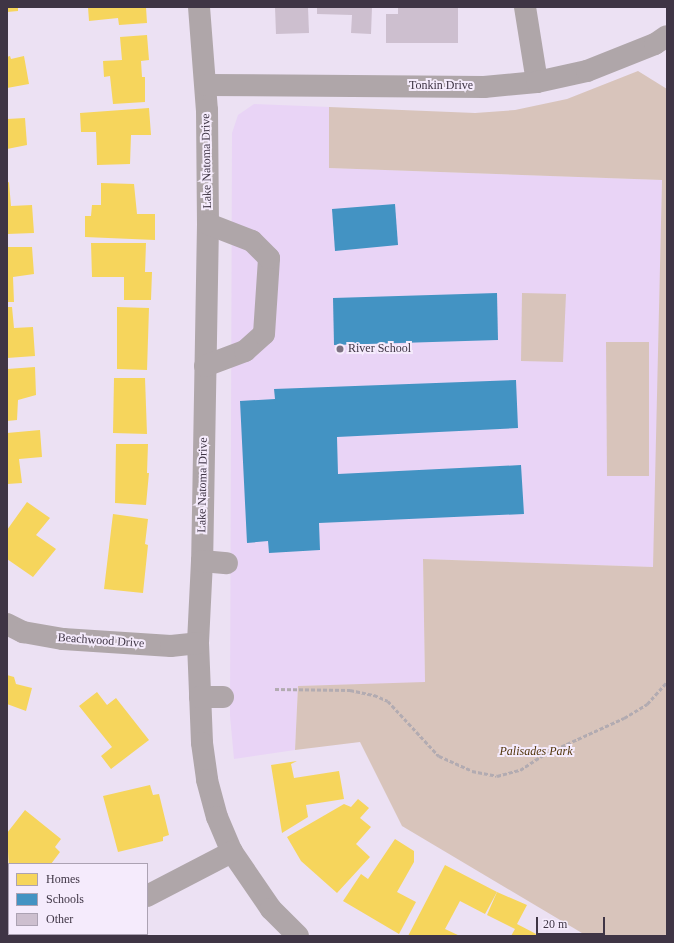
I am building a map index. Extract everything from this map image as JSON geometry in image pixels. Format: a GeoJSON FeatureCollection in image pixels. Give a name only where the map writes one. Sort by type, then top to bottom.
{"type":"FeatureCollection","features":[{"type":"Feature","properties":{"kind":"street","name":"Lake Natoma Drive"},"geometry":{"type":"LineString","coordinates":[[199,7],[206,85],[208,224],[202,561],[198,643],[200,697],[207,780],[217,817],[232,852],[271,910],[298,936]]}},
{"type":"Feature","properties":{"kind":"street"},"geometry":{"type":"LineString","coordinates":[[525,7],[537,82]]}},
{"type":"Feature","properties":{"kind":"street","name":"Tonkin Drive"},"geometry":{"type":"LineString","coordinates":[[206,85],[484,87],[537,82],[587,72],[655,44],[667,36]]}},
{"type":"Feature","properties":{"kind":"street"},"geometry":{"type":"LineString","coordinates":[[205,366],[245,351],[264,334],[269,258],[252,241],[208,224]]}},
{"type":"Feature","properties":{"kind":"street"},"geometry":{"type":"LineString","coordinates":[[202,561],[227,563]]}},
{"type":"Feature","properties":{"kind":"street","name":"Beachwood Drive"},"geometry":{"type":"LineString","coordinates":[[7,624],[23,632],[63,639],[169,646],[198,643]]}},
{"type":"Feature","properties":{"kind":"street"},"geometry":{"type":"LineString","coordinates":[[200,697],[223,697]]}},
{"type":"Feature","properties":{"kind":"street"},"geometry":{"type":"LineString","coordinates":[[148,895],[232,852]]}},
{"type":"Feature","properties":{"kind":"path"},"geometry":{"type":"LineString","coordinates":[[276,689],[350,690],[374,695],[388,701],[439,756],[472,771],[497,776],[520,770],[546,754],[624,718],[648,704],[667,682]]}},
{"type":"Feature","properties":{"kind":"shaded area"},"geometry":{"type":"Polygon","coordinates":[[[254,104],[329,107],[329,168],[662,180],[655,521],[653,567],[423,559],[425,683],[298,686],[295,750],[234,759],[230,716],[232,133],[238,115],[254,104]]]}},
{"type":"Feature","properties":{"kind":"green space","name":"Palisades Park"},"geometry":{"type":"Polygon","coordinates":[[[638,71],[667,89],[667,936],[587,936],[402,826],[360,742],[295,750],[298,686],[425,682],[423,559],[653,567],[662,180],[329,168],[329,107],[475,113],[515,110],[567,99],[638,71]]]}},
{"type":"Feature","properties":{"kind":"green space"},"geometry":{"type":"Polygon","coordinates":[[[522,293],[566,294],[563,362],[521,361],[522,293]]]}},
{"type":"Feature","properties":{"kind":"green space"},"geometry":{"type":"Polygon","coordinates":[[[606,342],[649,342],[649,476],[607,476],[606,342]]]}},
{"type":"Feature","properties":{"kind":"building: Homes"},"geometry":{"type":"Polygon","coordinates":[[[7,7],[18,7],[18,11],[7,12],[7,7]]]}},
{"type":"Feature","properties":{"kind":"building: Homes"},"geometry":{"type":"Polygon","coordinates":[[[88,7],[146,7],[147,23],[119,25],[118,18],[89,21],[88,7]]]}},
{"type":"Feature","properties":{"kind":"building: Homes"},"geometry":{"type":"Polygon","coordinates":[[[147,35],[149,60],[141,61],[142,77],[145,77],[145,102],[113,104],[110,76],[104,77],[103,61],[122,60],[120,37],[147,35]]]}},
{"type":"Feature","properties":{"kind":"building: Homes"},"geometry":{"type":"Polygon","coordinates":[[[10,56],[11,59],[24,56],[29,84],[7,88],[7,57],[10,56]]]}},
{"type":"Feature","properties":{"kind":"building: Homes"},"geometry":{"type":"Polygon","coordinates":[[[149,108],[151,135],[131,135],[130,164],[97,165],[96,132],[81,132],[80,113],[149,108]]]}},
{"type":"Feature","properties":{"kind":"building: Homes"},"geometry":{"type":"Polygon","coordinates":[[[25,118],[27,145],[7,149],[7,119],[25,118]]]}},
{"type":"Feature","properties":{"kind":"building: Homes"},"geometry":{"type":"Polygon","coordinates":[[[9,182],[11,206],[32,205],[34,233],[7,234],[7,183],[9,182]]]}},
{"type":"Feature","properties":{"kind":"building: Homes"},"geometry":{"type":"Polygon","coordinates":[[[101,183],[134,184],[137,214],[155,214],[155,240],[85,237],[85,216],[91,216],[92,205],[101,205],[101,183]]]}},
{"type":"Feature","properties":{"kind":"building: Homes"},"geometry":{"type":"Polygon","coordinates":[[[91,243],[146,243],[145,272],[152,272],[151,300],[124,300],[124,277],[92,277],[91,243]]]}},
{"type":"Feature","properties":{"kind":"building: Homes"},"geometry":{"type":"Polygon","coordinates":[[[7,247],[32,247],[34,274],[13,277],[14,302],[7,302],[7,247]]]}},
{"type":"Feature","properties":{"kind":"building: Homes"},"geometry":{"type":"Polygon","coordinates":[[[7,307],[12,307],[14,328],[33,327],[35,356],[7,358],[7,307]]]}},
{"type":"Feature","properties":{"kind":"building: Homes"},"geometry":{"type":"Polygon","coordinates":[[[117,307],[149,308],[147,370],[117,369],[117,307]]]}},
{"type":"Feature","properties":{"kind":"building: Homes"},"geometry":{"type":"Polygon","coordinates":[[[35,367],[36,395],[18,400],[17,420],[7,421],[7,369],[35,367]]]}},
{"type":"Feature","properties":{"kind":"building: Homes"},"geometry":{"type":"Polygon","coordinates":[[[114,378],[145,378],[147,434],[113,433],[114,378]]]}},
{"type":"Feature","properties":{"kind":"building: Homes"},"geometry":{"type":"Polygon","coordinates":[[[40,430],[42,457],[19,459],[22,483],[7,484],[7,433],[40,430]]]}},
{"type":"Feature","properties":{"kind":"building: Homes"},"geometry":{"type":"Polygon","coordinates":[[[116,444],[148,444],[147,473],[149,473],[146,505],[115,503],[116,444]]]}},
{"type":"Feature","properties":{"kind":"building: Homes"},"geometry":{"type":"Polygon","coordinates":[[[27,502],[50,518],[36,535],[56,549],[33,577],[7,559],[7,530],[27,502]]]}},
{"type":"Feature","properties":{"kind":"building: Homes"},"geometry":{"type":"Polygon","coordinates":[[[113,514],[148,519],[145,544],[148,545],[143,593],[104,589],[113,514]]]}},
{"type":"Feature","properties":{"kind":"building: Homes"},"geometry":{"type":"Polygon","coordinates":[[[7,675],[14,677],[16,684],[32,688],[26,711],[7,704],[7,675]]]}},
{"type":"Feature","properties":{"kind":"building: Homes"},"geometry":{"type":"Polygon","coordinates":[[[97,692],[107,705],[116,698],[149,740],[111,769],[101,756],[112,747],[79,706],[97,692]]]}},
{"type":"Feature","properties":{"kind":"building: Homes"},"geometry":{"type":"Polygon","coordinates":[[[297,761],[291,764],[294,778],[339,771],[344,799],[306,805],[308,817],[282,833],[271,765],[297,761]]]}},
{"type":"Feature","properties":{"kind":"building: Homes"},"geometry":{"type":"Polygon","coordinates":[[[150,785],[153,795],[159,794],[169,835],[163,837],[163,841],[118,852],[103,796],[150,785]]]}},
{"type":"Feature","properties":{"kind":"building: Homes"},"geometry":{"type":"Polygon","coordinates":[[[358,799],[369,808],[360,818],[371,827],[356,844],[370,857],[337,893],[301,861],[287,837],[344,804],[351,807],[358,799]]]}},
{"type":"Feature","properties":{"kind":"building: Homes"},"geometry":{"type":"Polygon","coordinates":[[[25,810],[61,839],[55,847],[60,852],[52,863],[9,863],[7,833],[25,810]]]}},
{"type":"Feature","properties":{"kind":"building: Homes"},"geometry":{"type":"Polygon","coordinates":[[[395,839],[414,851],[414,862],[397,892],[416,902],[399,934],[343,901],[361,874],[368,879],[395,839]]]}},
{"type":"Feature","properties":{"kind":"building: Homes"},"geometry":{"type":"Polygon","coordinates":[[[445,865],[497,892],[485,914],[460,901],[445,929],[460,936],[408,936],[445,865]]]}},
{"type":"Feature","properties":{"kind":"building: Homes"},"geometry":{"type":"Polygon","coordinates":[[[497,892],[527,905],[517,924],[540,936],[511,936],[515,929],[487,915],[497,892]]]}},
{"type":"Feature","properties":{"kind":"building: Homes"},"geometry":{"type":"Polygon","coordinates":[[[8,900],[8,935],[32,936],[7,936],[8,900]]]}},
{"type":"Feature","properties":{"kind":"building: Schools"},"geometry":{"type":"Polygon","coordinates":[[[395,204],[398,245],[335,251],[332,209],[395,204]]]}},
{"type":"Feature","properties":{"kind":"building: Schools"},"geometry":{"type":"Polygon","coordinates":[[[497,293],[498,340],[334,345],[333,298],[497,293]]]}},
{"type":"Feature","properties":{"kind":"building: Schools"},"geometry":{"type":"Polygon","coordinates":[[[516,380],[518,428],[337,437],[338,474],[521,465],[524,514],[319,523],[320,550],[269,553],[268,541],[247,543],[240,401],[275,399],[274,389],[516,380]]]}},
{"type":"Feature","properties":{"kind":"building: Other"},"geometry":{"type":"Polygon","coordinates":[[[275,7],[308,7],[309,33],[276,34],[275,7]]]}},
{"type":"Feature","properties":{"kind":"building: Other"},"geometry":{"type":"Polygon","coordinates":[[[317,7],[372,7],[371,34],[351,33],[352,15],[317,14],[317,7]]]}},
{"type":"Feature","properties":{"kind":"building: Other"},"geometry":{"type":"Polygon","coordinates":[[[398,7],[458,7],[458,43],[386,43],[386,14],[398,14],[398,7]]]}},
{"type":"Feature","properties":{"kind":"place","name":"River School"},"geometry":{"type":"Point","coordinates":[340,349]}}]}
